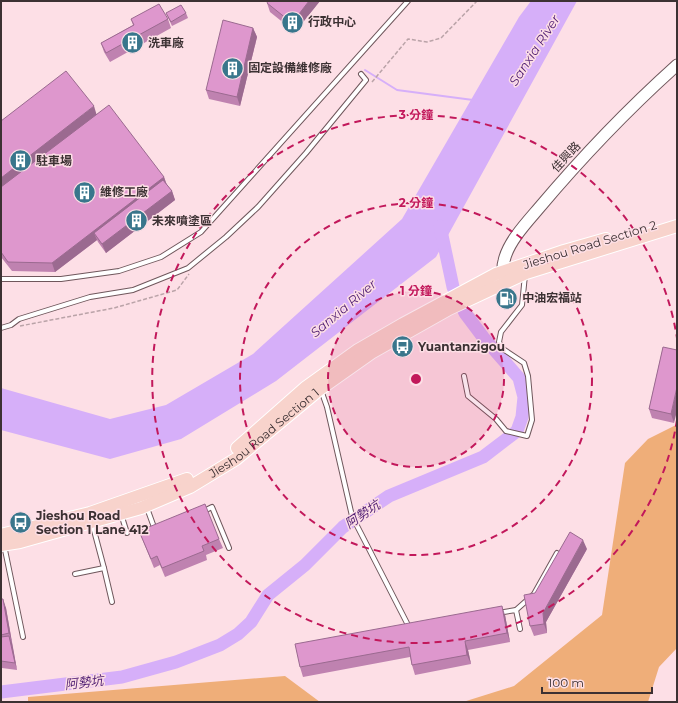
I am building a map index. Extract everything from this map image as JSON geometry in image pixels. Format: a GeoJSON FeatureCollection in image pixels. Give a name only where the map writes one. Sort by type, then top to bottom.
{"type":"FeatureCollection","features":[{"type":"Feature","properties":{"kind":"main road","name":"Jieshou Road Section 2"},"geometry":{"type":"LineString","coordinates":[[506,277],[564,251],[677,219]]}},
{"type":"Feature","properties":{"kind":"main road","name":"Jieshou Road Section 2"},"geometry":{"type":"LineString","coordinates":[[506,277],[526,273],[677,226]]}},
{"type":"Feature","properties":{"kind":"main road","name":"Jieshou Road Section 1"},"geometry":{"type":"LineString","coordinates":[[2,542],[91,518],[181,482],[209,468],[317,385],[448,305],[506,277]]}},
{"type":"Feature","properties":{"kind":"main road","name":"Jieshou Road Section 1"},"geometry":{"type":"LineString","coordinates":[[91,518],[121,514],[146,506],[190,487],[236,459],[317,385]]}},
{"type":"Feature","properties":{"kind":"street","name":"佳興路"},"geometry":{"type":"LineString","coordinates":[[506,277],[504,260],[514,241],[565,177],[628,110],[677,65]]}},
{"type":"Feature","properties":{"kind":"lane"},"geometry":{"type":"LineString","coordinates":[[1,279],[61,278],[119,271],[161,257],[201,232],[408,1]]}},
{"type":"Feature","properties":{"kind":"lane"},"geometry":{"type":"LineString","coordinates":[[1,328],[11,325],[19,319],[83,299],[133,290],[188,268],[226,237],[263,201],[366,80],[361,74]]}},
{"type":"Feature","properties":{"kind":"lane"},"geometry":{"type":"LineString","coordinates":[[464,376],[468,396],[496,419],[506,431],[527,436],[532,420],[528,376],[524,363],[503,349],[498,342],[501,332],[522,305],[526,273]]}},
{"type":"Feature","properties":{"kind":"lane"},"geometry":{"type":"LineString","coordinates":[[317,385],[327,407],[355,525],[410,628],[417,627]]}},
{"type":"Feature","properties":{"kind":"lane"},"geometry":{"type":"LineString","coordinates":[[146,506],[155,530],[162,527]]}},
{"type":"Feature","properties":{"kind":"lane"},"geometry":{"type":"LineString","coordinates":[[198,513],[212,507],[229,548]]}},
{"type":"Feature","properties":{"kind":"lane"},"geometry":{"type":"LineString","coordinates":[[121,514],[127,533]]}},
{"type":"Feature","properties":{"kind":"lane"},"geometry":{"type":"LineString","coordinates":[[91,518],[112,602]]}},
{"type":"Feature","properties":{"kind":"lane"},"geometry":{"type":"LineString","coordinates":[[2,542],[23,637]]}},
{"type":"Feature","properties":{"kind":"lane"},"geometry":{"type":"LineString","coordinates":[[493,614],[516,610],[534,594],[557,554]]}},
{"type":"Feature","properties":{"kind":"lane"},"geometry":{"type":"LineString","coordinates":[[75,574],[104,568]]}},
{"type":"Feature","properties":{"kind":"lane"},"geometry":{"type":"LineString","coordinates":[[516,610],[520,629]]}},
{"type":"Feature","properties":{"kind":"path"},"geometry":{"type":"LineString","coordinates":[[374,79],[408,39],[426,42],[441,38],[477,1]]}},
{"type":"Feature","properties":{"kind":"shaded area"},"geometry":{"type":"Polygon","coordinates":[[[677,420],[677,648],[659,667],[648,702],[463,702],[514,686],[602,615],[625,463],[648,439],[676,425],[677,420]]]}},
{"type":"Feature","properties":{"kind":"shaded area"},"geometry":{"type":"Polygon","coordinates":[[[285,676],[320,702],[28,702],[28,697],[285,676]]]}},
{"type":"Feature","properties":{"kind":"water","name":"Sanxia River"},"geometry":{"type":"Polygon","coordinates":[[[531,1],[577,1],[436,257],[276,381],[181,439],[110,459],[1,430],[1,388],[110,419],[166,405],[253,354],[402,219],[519,17],[531,1]]]}},
{"type":"Feature","properties":{"kind":"building"},"geometry":{"type":"Polygon","coordinates":[[[268,1],[309,1],[292,23],[267,3],[268,1]]]}},
{"type":"Feature","properties":{"kind":"building"},"geometry":{"type":"Polygon","coordinates":[[[159,4],[168,19],[106,53],[101,43],[134,25],[131,19],[159,4]]]}},
{"type":"Feature","properties":{"kind":"building"},"geometry":{"type":"Polygon","coordinates":[[[181,5],[186,13],[171,22],[166,13],[181,5]]]}},
{"type":"Feature","properties":{"kind":"building","name":"固定設備維修廠"},"geometry":{"type":"Polygon","coordinates":[[[223,20],[253,28],[237,97],[206,90],[223,20]]]}},
{"type":"Feature","properties":{"kind":"building","name":"駐車場"},"geometry":{"type":"Polygon","coordinates":[[[66,71],[94,106],[1,178],[1,121],[66,71]]]}},
{"type":"Feature","properties":{"kind":"building","name":"維修工廠"},"geometry":{"type":"Polygon","coordinates":[[[109,105],[164,177],[52,263],[8,262],[1,252],[1,187],[109,105]]]}},
{"type":"Feature","properties":{"kind":"building"},"geometry":{"type":"Polygon","coordinates":[[[163,180],[172,191],[102,244],[94,233],[163,180]]]}},
{"type":"Feature","properties":{"kind":"building"},"geometry":{"type":"Polygon","coordinates":[[[663,347],[677,350],[677,387],[671,414],[649,409],[663,347]]]}},
{"type":"Feature","properties":{"kind":"building"},"geometry":{"type":"Polygon","coordinates":[[[205,504],[219,539],[202,546],[204,551],[162,568],[157,556],[151,559],[139,531],[205,504]]]}},
{"type":"Feature","properties":{"kind":"building"},"geometry":{"type":"Polygon","coordinates":[[[570,532],[583,540],[543,613],[544,624],[530,626],[524,595],[535,593],[570,532]]]}},
{"type":"Feature","properties":{"kind":"building"},"geometry":{"type":"Polygon","coordinates":[[[1,599],[3,599],[9,633],[1,635],[1,599]]]}},
{"type":"Feature","properties":{"kind":"building"},"geometry":{"type":"Polygon","coordinates":[[[502,606],[507,633],[465,641],[467,655],[412,665],[409,647],[300,667],[295,644],[502,606]]]}},
{"type":"Feature","properties":{"kind":"building"},"geometry":{"type":"Polygon","coordinates":[[[9,636],[15,663],[1,661],[1,637],[9,636]]]}},
{"type":"Feature","properties":{"kind":"waterway"},"geometry":{"type":"LineString","coordinates":[[365,70],[397,90],[473,100]]}},
{"type":"Feature","properties":{"kind":"waterway","name":"阿勢坑"},"geometry":{"type":"LineString","coordinates":[[1,692],[122,677],[176,662],[220,645],[238,634],[251,622],[268,595],[305,565],[343,527],[389,496],[483,457],[517,431],[522,417],[524,397],[519,378],[483,337],[465,313],[453,287],[440,226]]}},
{"type":"Feature","properties":{"kind":"place","name":"行政中心"},"geometry":{"type":"Point","coordinates":[293,22]}},
{"type":"Feature","properties":{"kind":"place","name":"洗車廠"},"geometry":{"type":"Point","coordinates":[132,43]}},
{"type":"Feature","properties":{"kind":"place","name":"固定設備維修廠"},"geometry":{"type":"Point","coordinates":[233,68]}},
{"type":"Feature","properties":{"kind":"place","name":"駐車場"},"geometry":{"type":"Point","coordinates":[20,161]}},
{"type":"Feature","properties":{"kind":"place","name":"維修工廠"},"geometry":{"type":"Point","coordinates":[84,192]}},
{"type":"Feature","properties":{"kind":"place","name":"未來噴塗區"},"geometry":{"type":"Point","coordinates":[136,221]}},
{"type":"Feature","properties":{"kind":"place","name":"中油宏福站"},"geometry":{"type":"Point","coordinates":[507,298]}},
{"type":"Feature","properties":{"kind":"place","name":"Yuantanzigou"},"geometry":{"type":"Point","coordinates":[402,347]}},
{"type":"Feature","properties":{"kind":"place","name":"Jieshou Road Section 1 Lane 412"},"geometry":{"type":"Point","coordinates":[20,523]}}]}
